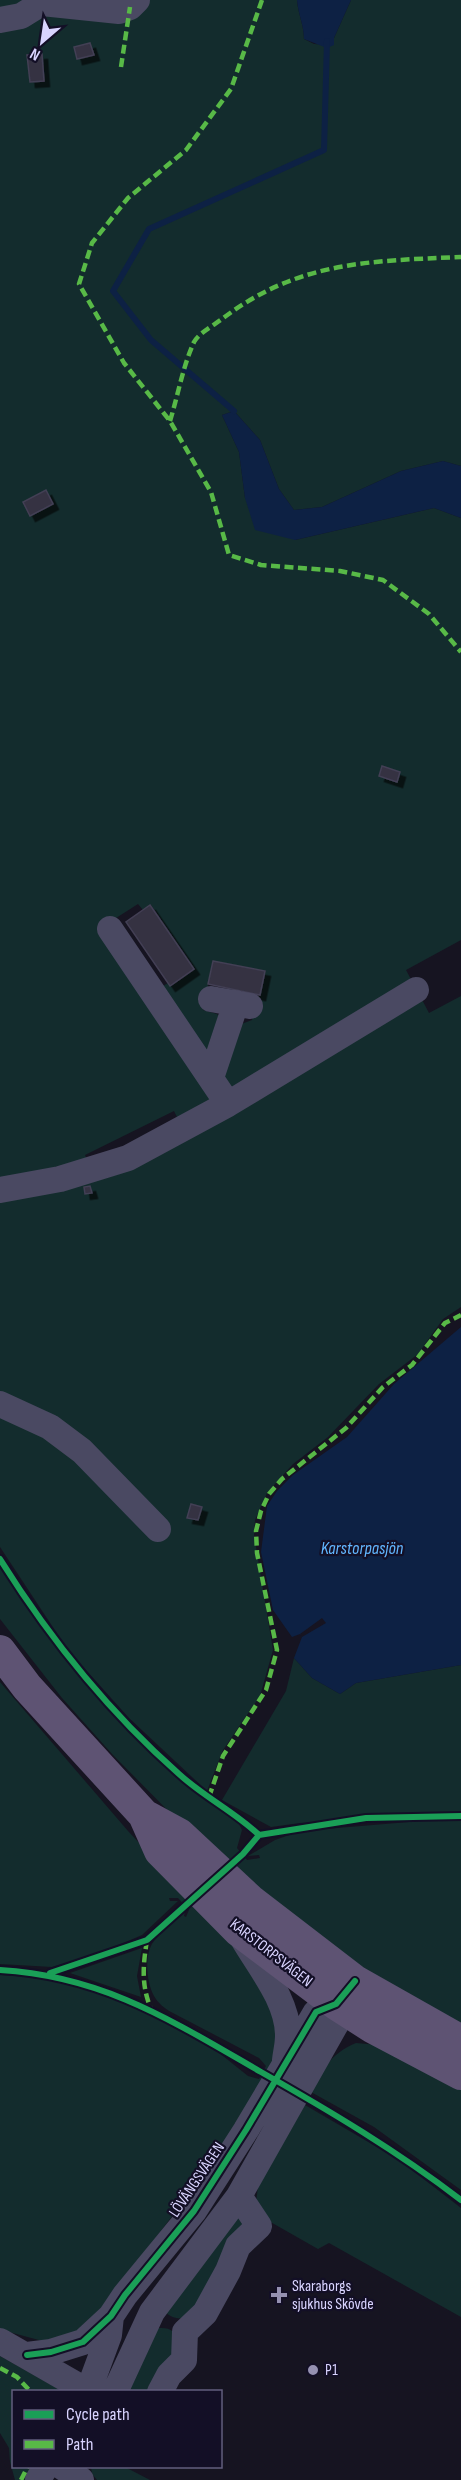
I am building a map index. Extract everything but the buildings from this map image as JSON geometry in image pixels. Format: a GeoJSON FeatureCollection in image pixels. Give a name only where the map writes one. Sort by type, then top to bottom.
{"type":"FeatureCollection","features":[{"type":"Feature","properties":{"kind":"main road","name":"KARSTORPSVÄGEN"},"geometry":{"type":"LineString","coordinates":[[0,1651],[27,1687],[144,1815],[160,1851],[239,1931],[345,1992],[461,2041]]}},
{"type":"Feature","properties":{"kind":"main road","name":"KARSTORPSVÄGEN"},"geometry":{"type":"LineString","coordinates":[[144,1815],[179,1834],[251,1900],[345,1992],[372,2027],[461,2074]]}},
{"type":"Feature","properties":{"kind":"street"},"geometry":{"type":"LineString","coordinates":[[0,20],[21,15],[42,2],[118,11],[130,7],[137,0]]}},
{"type":"Feature","properties":{"kind":"street"},"geometry":{"type":"LineString","coordinates":[[110,929],[228,1104]]}},
{"type":"Feature","properties":{"kind":"street"},"geometry":{"type":"LineString","coordinates":[[0,1190],[60,1179],[128,1158],[228,1104],[416,990]]}},
{"type":"Feature","properties":{"kind":"street"},"geometry":{"type":"LineString","coordinates":[[211,1078],[232,1003]]}},
{"type":"Feature","properties":{"kind":"street"},"geometry":{"type":"LineString","coordinates":[[0,1404],[50,1427],[82,1450],[158,1529]]}},
{"type":"Feature","properties":{"kind":"street","name":"LÖVÄNGSVÄGEN"},"geometry":{"type":"LineString","coordinates":[[239,1931],[268,1978],[283,2011],[288,2035],[284,2067]]}},
{"type":"Feature","properties":{"kind":"street"},"geometry":{"type":"LineString","coordinates":[[115,2390],[152,2312],[238,2196],[336,2024],[345,1992]]}},
{"type":"Feature","properties":{"kind":"street","name":"LÖVÄNGSVÄGEN"},"geometry":{"type":"LineString","coordinates":[[27,2355],[51,2352],[83,2342],[111,2316],[125,2295],[194,2211],[316,2012],[345,1992]]}},
{"type":"Feature","properties":{"kind":"street"},"geometry":{"type":"LineString","coordinates":[[160,2390],[169,2375],[184,2360],[185,2332],[205,2313],[228,2271],[238,2246],[259,2226],[238,2196]]}},
{"type":"Feature","properties":{"kind":"street"},"geometry":{"type":"LineString","coordinates":[[153,2263],[148,2292],[152,2312],[185,2332]]}},
{"type":"Feature","properties":{"kind":"street","name":"LÖVÄNGSVÄGEN"},"geometry":{"type":"LineString","coordinates":[[89,2390],[109,2335],[111,2316]]}},
{"type":"Feature","properties":{"kind":"street"},"geometry":{"type":"LineString","coordinates":[[0,2341],[87,2390]]}},
{"type":"Feature","properties":{"kind":"street"},"geometry":{"type":"LineString","coordinates":[[38,2480],[65,2472]]}},
{"type":"Feature","properties":{"kind":"green space"},"geometry":{"type":"Polygon","coordinates":[[[0,0],[297,0],[304,39],[314,44],[333,45],[351,0],[461,0],[461,466],[443,461],[401,471],[322,507],[294,510],[279,489],[260,440],[234,411],[222,415],[239,452],[245,498],[295,540],[434,508],[461,518],[461,940],[406,970],[414,985],[230,1100],[217,1080],[236,1026],[252,1020],[265,971],[213,961],[203,1010],[217,1014],[221,1019],[209,1066],[158,989],[168,983],[170,986],[194,969],[151,905],[143,910],[138,904],[102,927],[220,1099],[180,1123],[174,1111],[85,1155],[90,1167],[0,1185],[0,0]]]}},
{"type":"Feature","properties":{"kind":"green space"},"geometry":{"type":"Polygon","coordinates":[[[419,994],[429,1013],[461,996],[461,1307],[443,1319],[418,1354],[379,1384],[328,1437],[293,1464],[267,1493],[255,1520],[254,1535],[273,1650],[260,1696],[223,1750],[207,1791],[129,1718],[68,1650],[0,1547],[0,1197],[63,1185],[419,994]]]}},
{"type":"Feature","properties":{"kind":"green space"},"geometry":{"type":"Polygon","coordinates":[[[0,1567],[55,1646],[117,1719],[172,1773],[239,1824],[242,1830],[237,1848],[247,1860],[260,1858],[259,1855],[248,1856],[275,1840],[301,1831],[433,1820],[461,1820],[461,2026],[378,1978],[296,1924],[188,1831],[113,1755],[62,1698],[0,1619],[0,1567]]]}},
{"type":"Feature","properties":{"kind":"green space"},"geometry":{"type":"Polygon","coordinates":[[[294,1658],[312,1678],[340,1694],[356,1683],[461,1665],[461,1815],[300,1823],[271,1827],[222,1800],[286,1691],[294,1658]]]}},
{"type":"Feature","properties":{"kind":"green space"},"geometry":{"type":"Polygon","coordinates":[[[0,1682],[128,1831],[223,1933],[248,1965],[272,2005],[278,2051],[255,2094],[199,2181],[82,2334],[50,2343],[0,2328],[0,1975],[46,1978],[115,1997],[174,2026],[218,2052],[248,2076],[259,2079],[266,2066],[259,2058],[168,2010],[154,1996],[148,1976],[147,1960],[151,1946],[157,1937],[185,1911],[184,1916],[186,1917],[189,1910],[178,1898],[169,1898],[170,1901],[178,1901],[142,1935],[98,1954],[52,1967],[0,1964],[0,1682]]]}},
{"type":"Feature","properties":{"kind":"green space"},"geometry":{"type":"Polygon","coordinates":[[[142,1948],[137,1976],[141,1997],[70,1973],[142,1948]]]}},
{"type":"Feature","properties":{"kind":"green space"},"geometry":{"type":"Polygon","coordinates":[[[356,2043],[378,2045],[461,2085],[461,2190],[374,2127],[311,2092],[334,2057],[356,2043]]]}},
{"type":"Feature","properties":{"kind":"green space"},"geometry":{"type":"Polygon","coordinates":[[[305,2105],[399,2160],[461,2208],[461,2317],[329,2243],[318,2249],[267,2220],[256,2203],[258,2186],[305,2105]]]}},
{"type":"Feature","properties":{"kind":"green space"},"geometry":{"type":"Polygon","coordinates":[[[241,2211],[248,2226],[196,2315],[180,2318],[169,2315],[165,2312],[241,2211]]]}},
{"type":"Feature","properties":{"kind":"green space"},"geometry":{"type":"Polygon","coordinates":[[[158,2328],[170,2329],[175,2335],[176,2343],[173,2354],[153,2390],[123,2390],[158,2328]]]}},
{"type":"Feature","properties":{"kind":"green space"},"geometry":{"type":"Polygon","coordinates":[[[0,2356],[60,2390],[12,2390],[12,2468],[39,2468],[32,2480],[15,2480],[10,2462],[9,2448],[0,2433],[0,2356]]]}},
{"type":"Feature","properties":{"kind":"green space"},"geometry":{"type":"Polygon","coordinates":[[[91,2468],[127,2468],[150,2480],[97,2480],[92,2474],[91,2468]]]}},
{"type":"Feature","properties":{"kind":"water"},"geometry":{"type":"Polygon","coordinates":[[[297,0],[351,0],[334,38],[334,45],[327,48],[304,39],[297,0]]]}},
{"type":"Feature","properties":{"kind":"water"},"geometry":{"type":"Polygon","coordinates":[[[234,411],[260,440],[279,489],[294,510],[322,507],[401,471],[443,461],[461,466],[461,518],[434,508],[295,540],[255,530],[245,498],[239,452],[222,415],[234,411]]]}},
{"type":"Feature","properties":{"kind":"water","name":"Karstorpasjön"},"geometry":{"type":"Polygon","coordinates":[[[461,1327],[461,1665],[356,1683],[340,1694],[312,1678],[294,1658],[302,1637],[300,1634],[292,1637],[273,1610],[261,1552],[267,1506],[277,1491],[293,1475],[347,1437],[394,1384],[461,1327]]]}},
{"type":"Feature","properties":{"kind":"pier"},"geometry":{"type":"Polygon","coordinates":[[[322,1618],[326,1623],[302,1637],[300,1634],[322,1618]]]}},
{"type":"Feature","properties":{"kind":"waterway"},"geometry":{"type":"LineString","coordinates":[[234,411],[151,340],[113,291],[149,229],[324,150],[327,41]]}},
{"type":"Feature","properties":{"kind":"marked path"},"geometry":{"type":"LineString","coordinates":[[262,0],[231,89],[186,150],[128,198],[92,243],[79,284],[124,363],[170,421],[211,492],[229,555],[261,565],[340,571],[383,580],[429,614],[461,652]]}},
{"type":"Feature","properties":{"kind":"marked path"},"geometry":{"type":"LineString","coordinates":[[121,67],[130,7]]}},
{"type":"Feature","properties":{"kind":"marked path"},"geometry":{"type":"LineString","coordinates":[[170,421],[194,342],[199,335],[250,300],[279,285],[336,268],[396,260],[461,257]]}},
{"type":"Feature","properties":{"kind":"marked path"},"geometry":{"type":"LineString","coordinates":[[209,1797],[223,1756],[266,1690],[277,1650],[257,1553],[256,1531],[261,1511],[269,1494],[282,1479],[346,1428],[383,1387],[412,1365],[445,1323],[461,1315]]}},
{"type":"Feature","properties":{"kind":"marked path"},"geometry":{"type":"LineString","coordinates":[[147,1940],[144,1975],[151,2009]]}},
{"type":"Feature","properties":{"kind":"marked path"},"geometry":{"type":"LineString","coordinates":[[0,2368],[17,2377],[29,2390]]}},
{"type":"Feature","properties":{"kind":"marked path"},"geometry":{"type":"LineString","coordinates":[[21,2480],[27,2468]]}},
{"type":"Feature","properties":{"kind":"cycle path"},"geometry":{"type":"LineString","coordinates":[[0,1559],[60,1646],[128,1725],[189,1782],[259,1835]]}},
{"type":"Feature","properties":{"kind":"cycle path"},"geometry":{"type":"LineString","coordinates":[[50,1973],[147,1940],[243,1854],[259,1835],[366,1818],[461,1816]]}},
{"type":"Feature","properties":{"kind":"cycle path"},"geometry":{"type":"LineString","coordinates":[[0,1970],[72,1981],[137,2004],[168,2019],[338,2117],[388,2148],[461,2200]]}},
{"type":"Feature","properties":{"kind":"cycle path"},"geometry":{"type":"LineString","coordinates":[[27,2355],[51,2352],[83,2342],[111,2316],[125,2295],[194,2211],[246,2130],[316,2012],[336,2004],[355,1981]]}},
{"type":"Feature","properties":{"kind":"place","name":"Skaraborgs sjukhus Skövde"},"geometry":{"type":"Point","coordinates":[279,2295]}},
{"type":"Feature","properties":{"kind":"place","name":"P1"},"geometry":{"type":"Point","coordinates":[313,2370]}}]}
